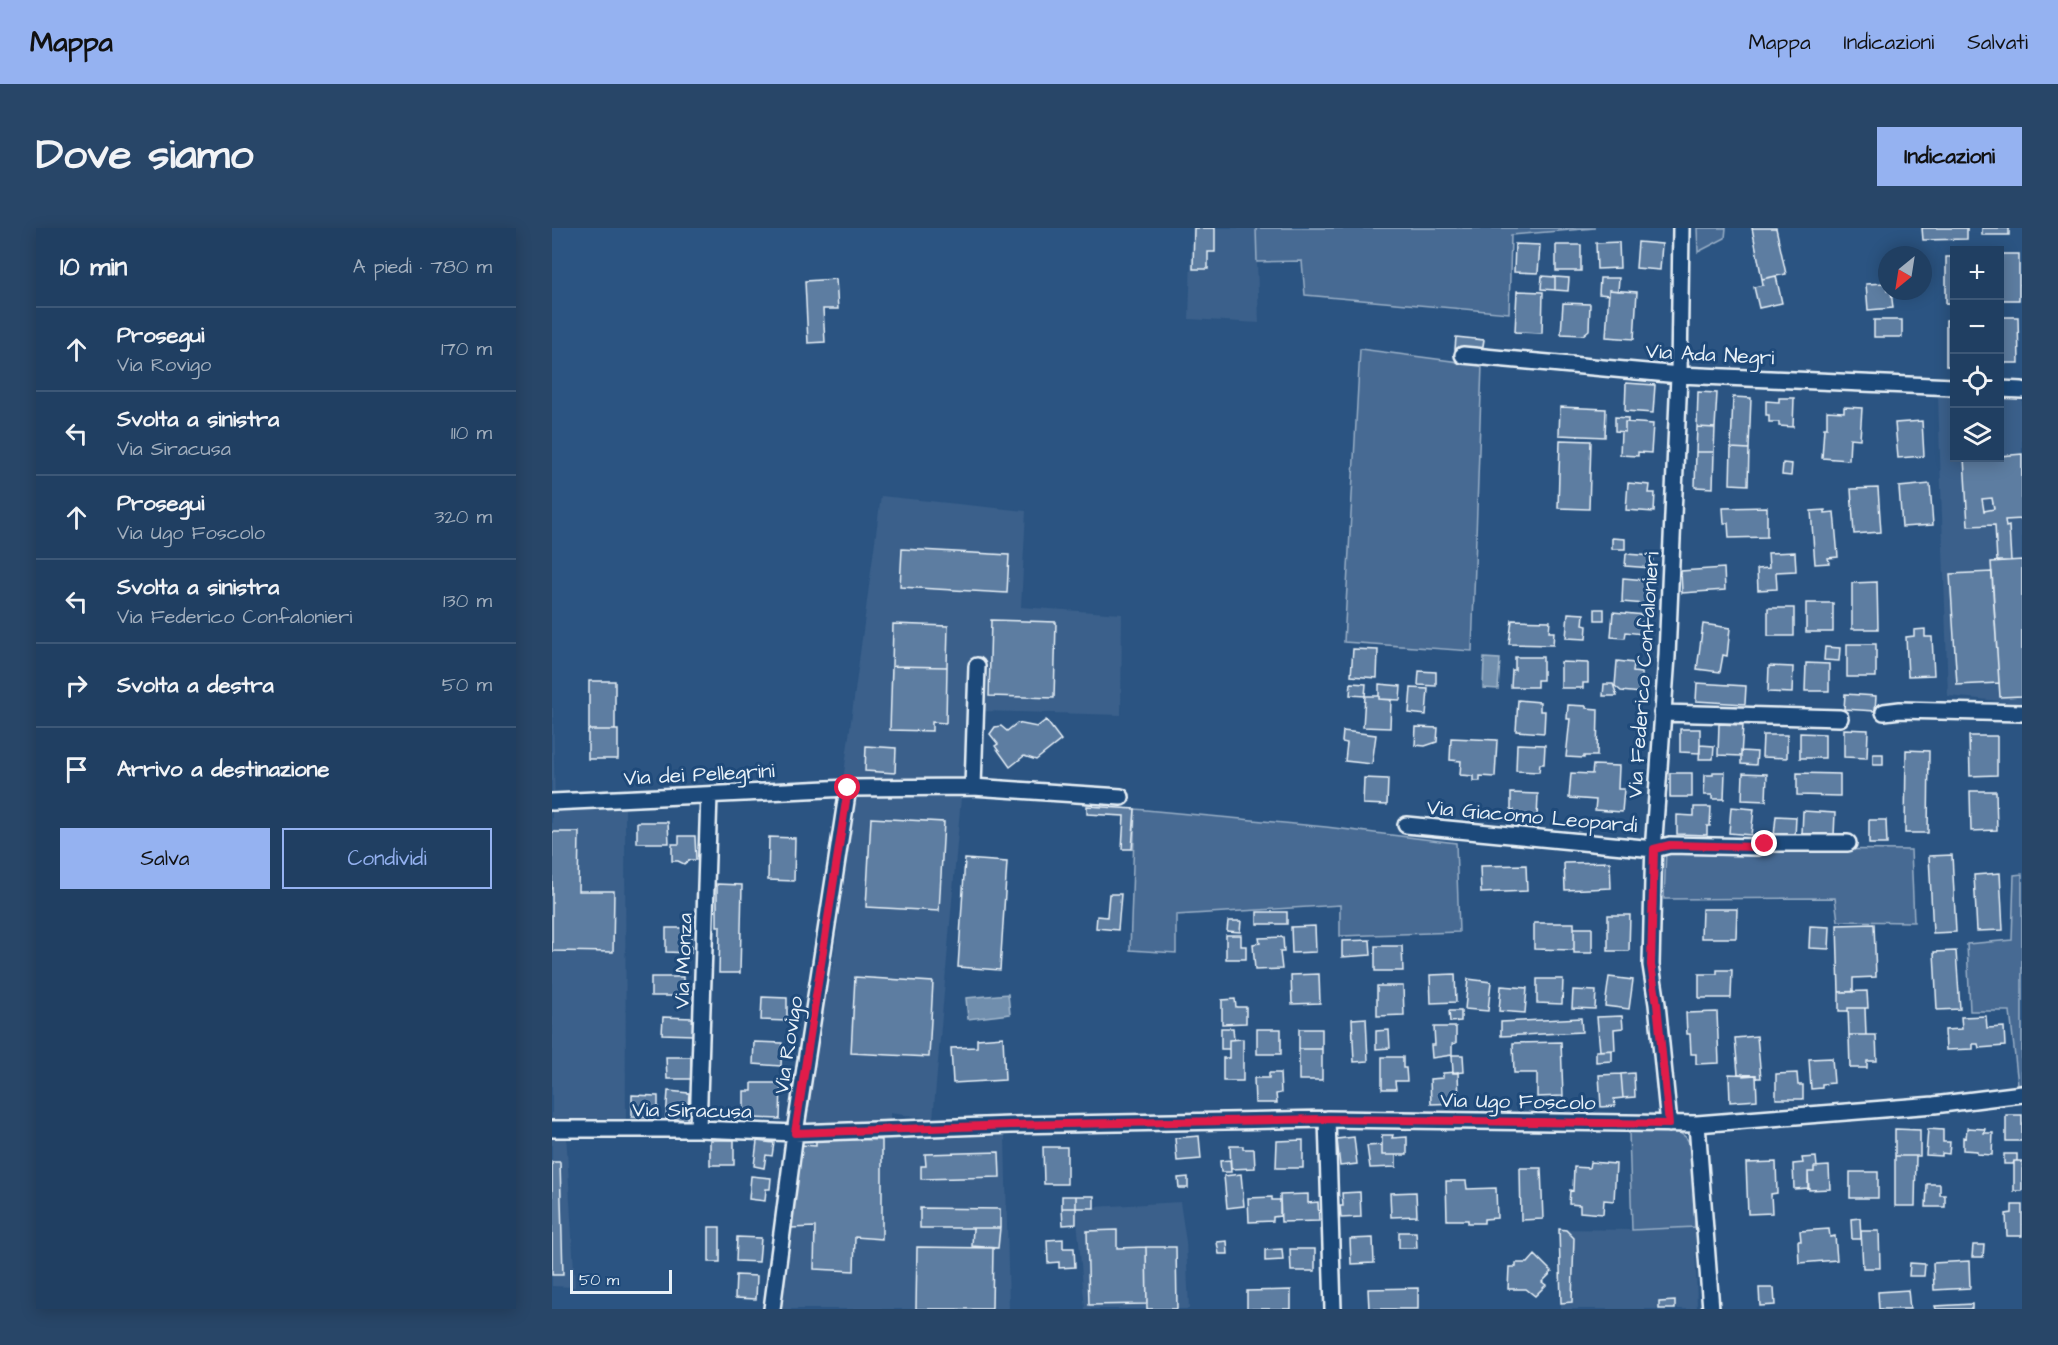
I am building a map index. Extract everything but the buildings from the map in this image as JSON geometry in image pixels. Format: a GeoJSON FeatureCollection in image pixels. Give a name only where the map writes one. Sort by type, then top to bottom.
{"type":"FeatureCollection","features":[{"type":"Feature","properties":{"kind":"street","name":"Via Federico Confalonieri"},"geometry":{"type":"LineString","coordinates":[[1669,1124],[1651,965],[1654,849],[1668,645],[1679,375],[1681,228]]}},
{"type":"Feature","properties":{"kind":"street","name":"Via Ada Negri"},"geometry":{"type":"LineString","coordinates":[[1463,355],[1679,375],[1950,387]]}},
{"type":"Feature","properties":{"kind":"street"},"geometry":{"type":"LineString","coordinates":[[2004,389],[2022,390]]}},
{"type":"Feature","properties":{"kind":"street"},"geometry":{"type":"LineString","coordinates":[[974,787],[977,666]]}},
{"type":"Feature","properties":{"kind":"street"},"geometry":{"type":"LineString","coordinates":[[1884,712],[1900,710],[2022,713]]}},
{"type":"Feature","properties":{"kind":"street"},"geometry":{"type":"LineString","coordinates":[[1662,713],[1840,718]]}},
{"type":"Feature","properties":{"kind":"street","name":"Via dei Pellegrini"},"geometry":{"type":"LineString","coordinates":[[552,802],[848,788],[974,787],[1120,797]]}},
{"type":"Feature","properties":{"kind":"street","name":"Via Rovigo"},"geometry":{"type":"LineString","coordinates":[[772,1309],[795,1133],[848,788]]}},
{"type":"Feature","properties":{"kind":"street","name":"Via Monza"},"geometry":{"type":"LineString","coordinates":[[698,1130],[709,795]]}},
{"type":"Feature","properties":{"kind":"street","name":"Via Giacomo Leopardi"},"geometry":{"type":"LineString","coordinates":[[1406,825],[1654,849],[1670,845],[1757,847],[1773,843],[1848,843]]}},
{"type":"Feature","properties":{"kind":"street","name":"Via Ugo Foscolo"},"geometry":{"type":"LineString","coordinates":[[1011,1125],[1327,1119],[1697,1124],[1934,1105],[2022,1095]]}},
{"type":"Feature","properties":{"kind":"street"},"geometry":{"type":"LineString","coordinates":[[1327,1119],[1333,1309]]}},
{"type":"Feature","properties":{"kind":"street"},"geometry":{"type":"LineString","coordinates":[[1697,1124],[1710,1309]]}},
{"type":"Feature","properties":{"kind":"street","name":"Via Siracusa"},"geometry":{"type":"LineString","coordinates":[[552,1129],[795,1133],[1011,1125]]}},
{"type":"Feature","properties":{"kind":"shaded area"},"geometry":{"type":"Polygon","coordinates":[[[1192,228],[1256,228],[1259,323],[1189,319],[1192,228]]]}},
{"type":"Feature","properties":{"kind":"shaded area"},"geometry":{"type":"Polygon","coordinates":[[[1256,228],[1595,228],[1511,235],[1509,313],[1305,295],[1302,261],[1257,262],[1256,228]]]}},
{"type":"Feature","properties":{"kind":"shaded area"},"geometry":{"type":"Polygon","coordinates":[[[1697,228],[1726,228],[1725,238],[1698,252],[1697,228]]]}},
{"type":"Feature","properties":{"kind":"shaded area"},"geometry":{"type":"Polygon","coordinates":[[[1360,349],[1482,365],[1472,651],[1344,642],[1360,349]]]}},
{"type":"Feature","properties":{"kind":"shaded area"},"geometry":{"type":"Polygon","coordinates":[[[1938,397],[1950,397],[1950,462],[2004,462],[2004,399],[2022,400],[2022,703],[1948,696],[1938,397]]]}},
{"type":"Feature","properties":{"kind":"shaded area"},"geometry":{"type":"Polygon","coordinates":[[[881,496],[1026,511],[1021,607],[1122,614],[1121,715],[982,711],[974,797],[961,798],[933,1119],[890,1113],[891,1140],[1005,1136],[1009,1309],[762,1309],[812,963],[832,968],[853,820],[843,781],[881,496]]]}},
{"type":"Feature","properties":{"kind":"shaded area"},"geometry":{"type":"Polygon","coordinates":[[[1484,658],[1500,659],[1498,689],[1483,688],[1484,658]]]}},
{"type":"Feature","properties":{"kind":"shaded area"},"geometry":{"type":"Polygon","coordinates":[[[552,708],[555,812],[625,807],[626,1133],[566,1132],[575,1287],[552,1286],[552,708]]]}},
{"type":"Feature","properties":{"kind":"shaded area"},"geometry":{"type":"Polygon","coordinates":[[[1135,809],[1326,827],[1456,843],[1459,932],[1340,936],[1340,905],[1176,915],[1176,953],[1130,950],[1135,809]]]}},
{"type":"Feature","properties":{"kind":"shaded area"},"geometry":{"type":"Polygon","coordinates":[[[1666,848],[1911,850],[1914,922],[1838,921],[1835,898],[1664,899],[1666,848]]]}},
{"type":"Feature","properties":{"kind":"shaded area"},"geometry":{"type":"Polygon","coordinates":[[[2022,874],[2022,1084],[2018,1085],[2010,1011],[1970,1011],[1967,944],[2012,940],[2014,875],[2022,874]]]}},
{"type":"Feature","properties":{"kind":"shaded area"},"geometry":{"type":"Polygon","coordinates":[[[1008,994],[1010,1014],[968,1019],[966,998],[1008,994]]]}},
{"type":"Feature","properties":{"kind":"shaded area"},"geometry":{"type":"Polygon","coordinates":[[[1672,1130],[1685,1137],[1692,1150],[1695,1227],[1632,1230],[1629,1132],[1672,1130]]]}},
{"type":"Feature","properties":{"kind":"shaded area"},"geometry":{"type":"Polygon","coordinates":[[[1180,1202],[1186,1242],[1189,1309],[1085,1309],[1076,1208],[1180,1202]]]}},
{"type":"Feature","properties":{"kind":"shaded area"},"geometry":{"type":"Polygon","coordinates":[[[1695,1227],[1697,1309],[1561,1309],[1559,1229],[1632,1230],[1695,1227]]]}},
{"type":"Feature","properties":{"kind":"route"},"geometry":{"type":"LineString","coordinates":[[848,788],[795,1133],[1011,1125],[1327,1119],[1669,1124],[1651,965],[1654,849],[1670,845],[1757,847],[1765,844]]}}]}
